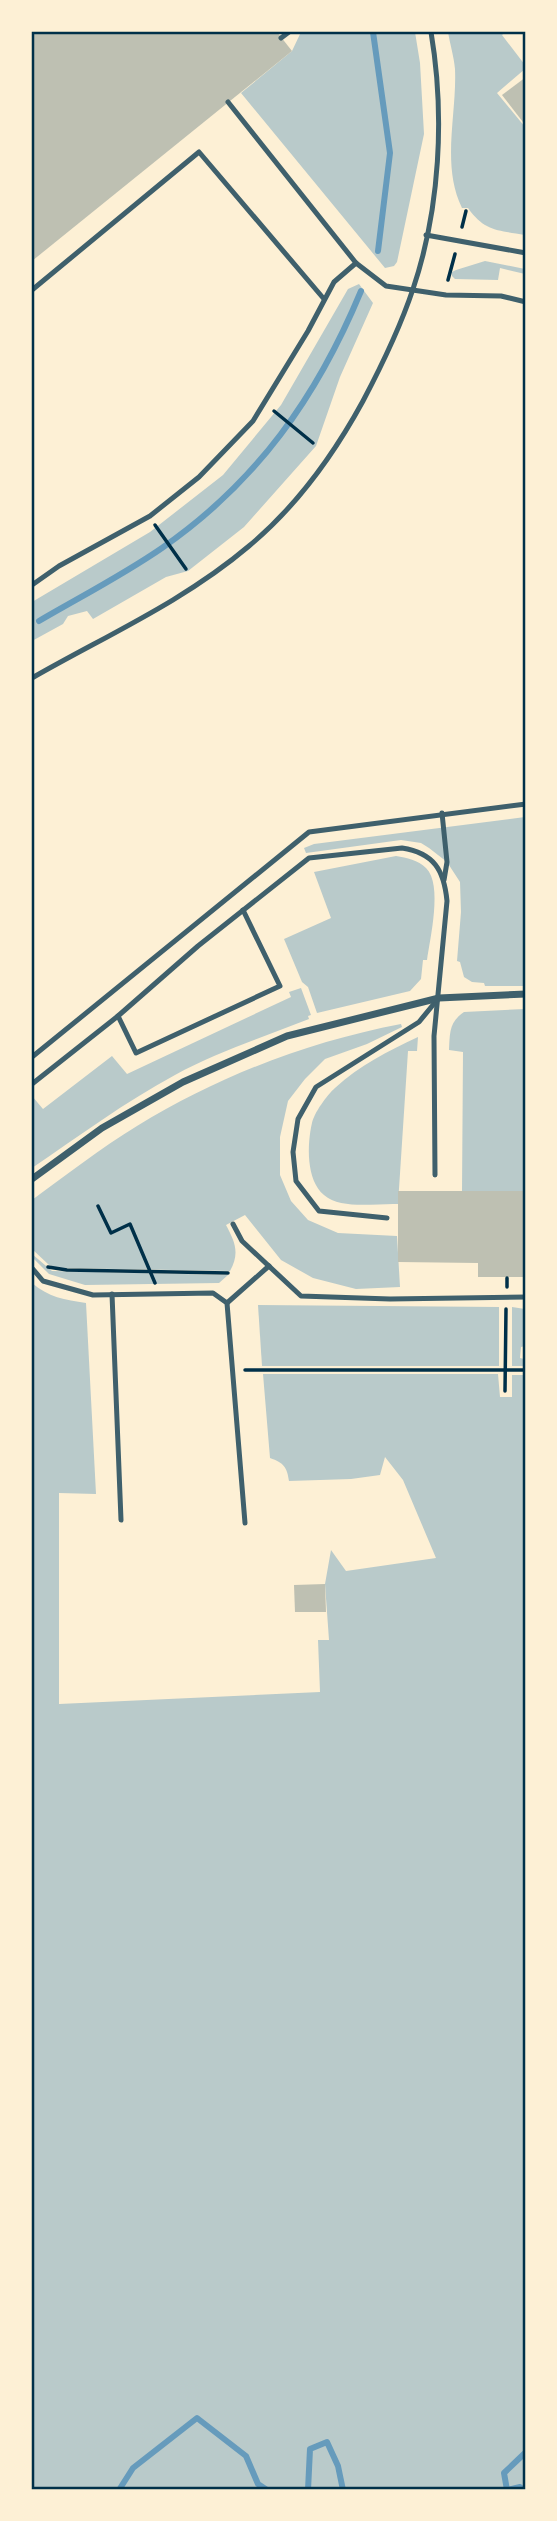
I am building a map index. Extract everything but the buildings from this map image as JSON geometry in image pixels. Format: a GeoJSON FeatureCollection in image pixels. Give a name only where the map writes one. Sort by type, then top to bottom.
{"type":"FeatureCollection","features":[{"type":"Feature","properties":{"kind":"street"},"geometry":{"type":"LineString","coordinates":[[32,1179],[102,1128],[183,1082],[287,1037],[439,998],[526,994]]}},
{"type":"Feature","properties":{"kind":"lane"},"geometry":{"type":"LineString","coordinates":[[281,38],[289,32]]}},
{"type":"Feature","properties":{"kind":"lane"},"geometry":{"type":"LineString","coordinates":[[32,678],[149,616],[197,587],[274,524],[309,485],[346,432],[374,379],[412,290],[426,235],[438,128],[431,32]]}},
{"type":"Feature","properties":{"kind":"lane"},"geometry":{"type":"LineString","coordinates":[[228,102],[356,263],[386,286],[446,295],[501,296],[526,302]]}},
{"type":"Feature","properties":{"kind":"lane"},"geometry":{"type":"LineString","coordinates":[[32,290],[199,152],[324,299]]}},
{"type":"Feature","properties":{"kind":"lane"},"geometry":{"type":"LineString","coordinates":[[426,235],[526,253]]}},
{"type":"Feature","properties":{"kind":"lane"},"geometry":{"type":"LineString","coordinates":[[32,585],[59,566],[150,516],[199,477],[253,421],[308,331],[334,282],[356,263]]}},
{"type":"Feature","properties":{"kind":"lane"},"geometry":{"type":"LineString","coordinates":[[32,1057],[309,832],[526,804]]}},
{"type":"Feature","properties":{"kind":"lane"},"geometry":{"type":"LineString","coordinates":[[442,814],[447,862],[444,882]]}},
{"type":"Feature","properties":{"kind":"lane"},"geometry":{"type":"LineString","coordinates":[[32,1084],[309,858],[402,848],[415,850],[426,855],[438,867],[447,901],[433,1052],[435,1175]]}},
{"type":"Feature","properties":{"kind":"lane"},"geometry":{"type":"LineString","coordinates":[[118,1016],[136,1054],[280,986],[243,910]]}},
{"type":"Feature","properties":{"kind":"lane"},"geometry":{"type":"LineString","coordinates":[[387,1218],[319,1211],[296,1181],[293,1152],[298,1119],[316,1087],[419,1023],[439,998]]}},
{"type":"Feature","properties":{"kind":"lane"},"geometry":{"type":"LineString","coordinates":[[233,1224],[243,1241],[301,1296],[390,1299],[526,1297]]}},
{"type":"Feature","properties":{"kind":"lane"},"geometry":{"type":"LineString","coordinates":[[227,1303],[269,1266]]}},
{"type":"Feature","properties":{"kind":"lane"},"geometry":{"type":"LineString","coordinates":[[32,1268],[43,1281],[93,1295],[213,1293],[227,1303],[245,1523]]}},
{"type":"Feature","properties":{"kind":"lane"},"geometry":{"type":"LineString","coordinates":[[112,1294],[121,1520]]}},
{"type":"Feature","properties":{"kind":"path"},"geometry":{"type":"LineString","coordinates":[[462,227],[466,211]]}},
{"type":"Feature","properties":{"kind":"path"},"geometry":{"type":"LineString","coordinates":[[448,280],[455,254]]}},
{"type":"Feature","properties":{"kind":"path"},"geometry":{"type":"LineString","coordinates":[[279,416],[313,443]]}},
{"type":"Feature","properties":{"kind":"path"},"geometry":{"type":"LineString","coordinates":[[160,533],[186,569]]}},
{"type":"Feature","properties":{"kind":"path"},"geometry":{"type":"LineString","coordinates":[[98,1206],[111,1233],[130,1224],[159,1293]]}},
{"type":"Feature","properties":{"kind":"path"},"geometry":{"type":"LineString","coordinates":[[43,1263],[55,1269],[67,1270],[229,1273]]}},
{"type":"Feature","properties":{"kind":"path"},"geometry":{"type":"LineString","coordinates":[[505,1391],[507,1297]]}},
{"type":"Feature","properties":{"kind":"path"},"geometry":{"type":"LineString","coordinates":[[233,1370],[526,1370]]}},
{"type":"Feature","properties":{"kind":"shaded area"},"geometry":{"type":"Polygon","coordinates":[[[301,32],[415,32],[420,63],[424,134],[394,266],[385,268],[241,93],[292,51],[301,32]]]}},
{"type":"Feature","properties":{"kind":"shaded area"},"geometry":{"type":"Polygon","coordinates":[[[448,32],[505,32],[502,35],[525,65],[525,69],[497,93],[525,127],[525,235],[486,226],[468,208],[462,208],[452,175],[455,69],[448,32]]]}},
{"type":"Feature","properties":{"kind":"shaded area"},"geometry":{"type":"Polygon","coordinates":[[[485,261],[525,269],[525,274],[500,268],[498,280],[455,279],[452,276],[452,272],[456,270],[485,261]]]}},
{"type":"Feature","properties":{"kind":"shaded area"},"geometry":{"type":"Polygon","coordinates":[[[359,284],[373,303],[340,377],[316,446],[244,527],[188,571],[166,577],[93,619],[87,611],[68,616],[63,624],[32,641],[32,602],[150,532],[223,475],[281,405],[348,289],[359,284]]]}},
{"type":"Feature","properties":{"kind":"shaded area"},"geometry":{"type":"Polygon","coordinates":[[[525,817],[525,986],[485,986],[484,983],[472,982],[464,977],[460,962],[457,961],[461,912],[460,882],[447,862],[421,843],[401,840],[306,853],[304,848],[314,844],[525,817]]]}},
{"type":"Feature","properties":{"kind":"shaded area"},"geometry":{"type":"Polygon","coordinates":[[[396,856],[423,865],[434,886],[432,926],[421,979],[410,991],[317,1013],[308,987],[302,982],[284,939],[331,918],[314,872],[396,856]]]}},
{"type":"Feature","properties":{"kind":"shaded area"},"geometry":{"type":"Polygon","coordinates":[[[301,988],[311,1015],[308,1016],[309,1019],[224,1052],[156,1085],[32,1168],[32,1096],[43,1109],[112,1056],[127,1074],[291,997],[289,992],[301,988]]]}},
{"type":"Feature","properties":{"kind":"shaded area"},"geometry":{"type":"Polygon","coordinates":[[[525,1009],[525,1191],[462,1191],[463,1052],[449,1050],[451,1028],[464,1012],[525,1009]]]}},
{"type":"Feature","properties":{"kind":"shaded area"},"geometry":{"type":"Polygon","coordinates":[[[401,1024],[402,1027],[367,1044],[325,1059],[288,1101],[280,1137],[280,1175],[291,1201],[308,1220],[338,1233],[397,1236],[400,1287],[356,1289],[313,1278],[281,1260],[245,1215],[226,1225],[235,1248],[235,1259],[230,1271],[56,1268],[32,1249],[32,1200],[137,1126],[200,1092],[264,1063],[332,1040],[401,1024]]]}},
{"type":"Feature","properties":{"kind":"shaded area"},"geometry":{"type":"Polygon","coordinates":[[[418,1037],[417,1051],[408,1051],[398,1204],[360,1205],[331,1200],[318,1188],[309,1161],[309,1141],[315,1114],[332,1091],[354,1072],[418,1037]]]}},
{"type":"Feature","properties":{"kind":"shaded area"},"geometry":{"type":"Polygon","coordinates":[[[32,1254],[52,1271],[228,1275],[219,1283],[85,1285],[49,1274],[32,1254]]]}},
{"type":"Feature","properties":{"kind":"shaded area"},"geometry":{"type":"Polygon","coordinates":[[[32,1283],[57,1297],[86,1303],[96,1494],[59,1493],[59,1704],[320,1692],[318,1640],[329,1640],[325,1584],[331,1550],[346,1571],[436,1558],[403,1480],[385,1457],[380,1475],[289,1481],[284,1466],[270,1458],[263,1374],[498,1374],[500,1397],[512,1397],[512,1375],[525,1375],[525,2489],[32,2489],[32,1283]]]}},
{"type":"Feature","properties":{"kind":"shaded area"},"geometry":{"type":"Polygon","coordinates":[[[258,1305],[499,1307],[499,1366],[262,1366],[258,1305]]]}},
{"type":"Feature","properties":{"kind":"shaded area"},"geometry":{"type":"Polygon","coordinates":[[[512,1307],[525,1309],[525,1346],[521,1347],[520,1358],[524,1359],[525,1366],[512,1366],[512,1307]]]}},
{"type":"Feature","properties":{"kind":"waterway"},"geometry":{"type":"LineString","coordinates":[[373,32],[390,153],[378,251]]}},
{"type":"Feature","properties":{"kind":"waterway"},"geometry":{"type":"LineString","coordinates":[[39,621],[162,548],[227,495],[255,466],[304,401],[325,367],[361,291]]}},
{"type":"Feature","properties":{"kind":"waterway"},"geometry":{"type":"LineString","coordinates":[[119,2490],[133,2468],[197,2418],[246,2456],[258,2484],[267,2490]]}},
{"type":"Feature","properties":{"kind":"waterway"},"geometry":{"type":"LineString","coordinates":[[308,2490],[310,2449],[327,2442],[338,2466],[343,2490]]}},
{"type":"Feature","properties":{"kind":"waterway"},"geometry":{"type":"LineString","coordinates":[[507,2490],[504,2473],[526,2452]]}},
{"type":"Feature","properties":{"kind":"waterway"},"geometry":{"type":"LineString","coordinates":[[507,2490],[520,2487],[523,2490]]}}]}
